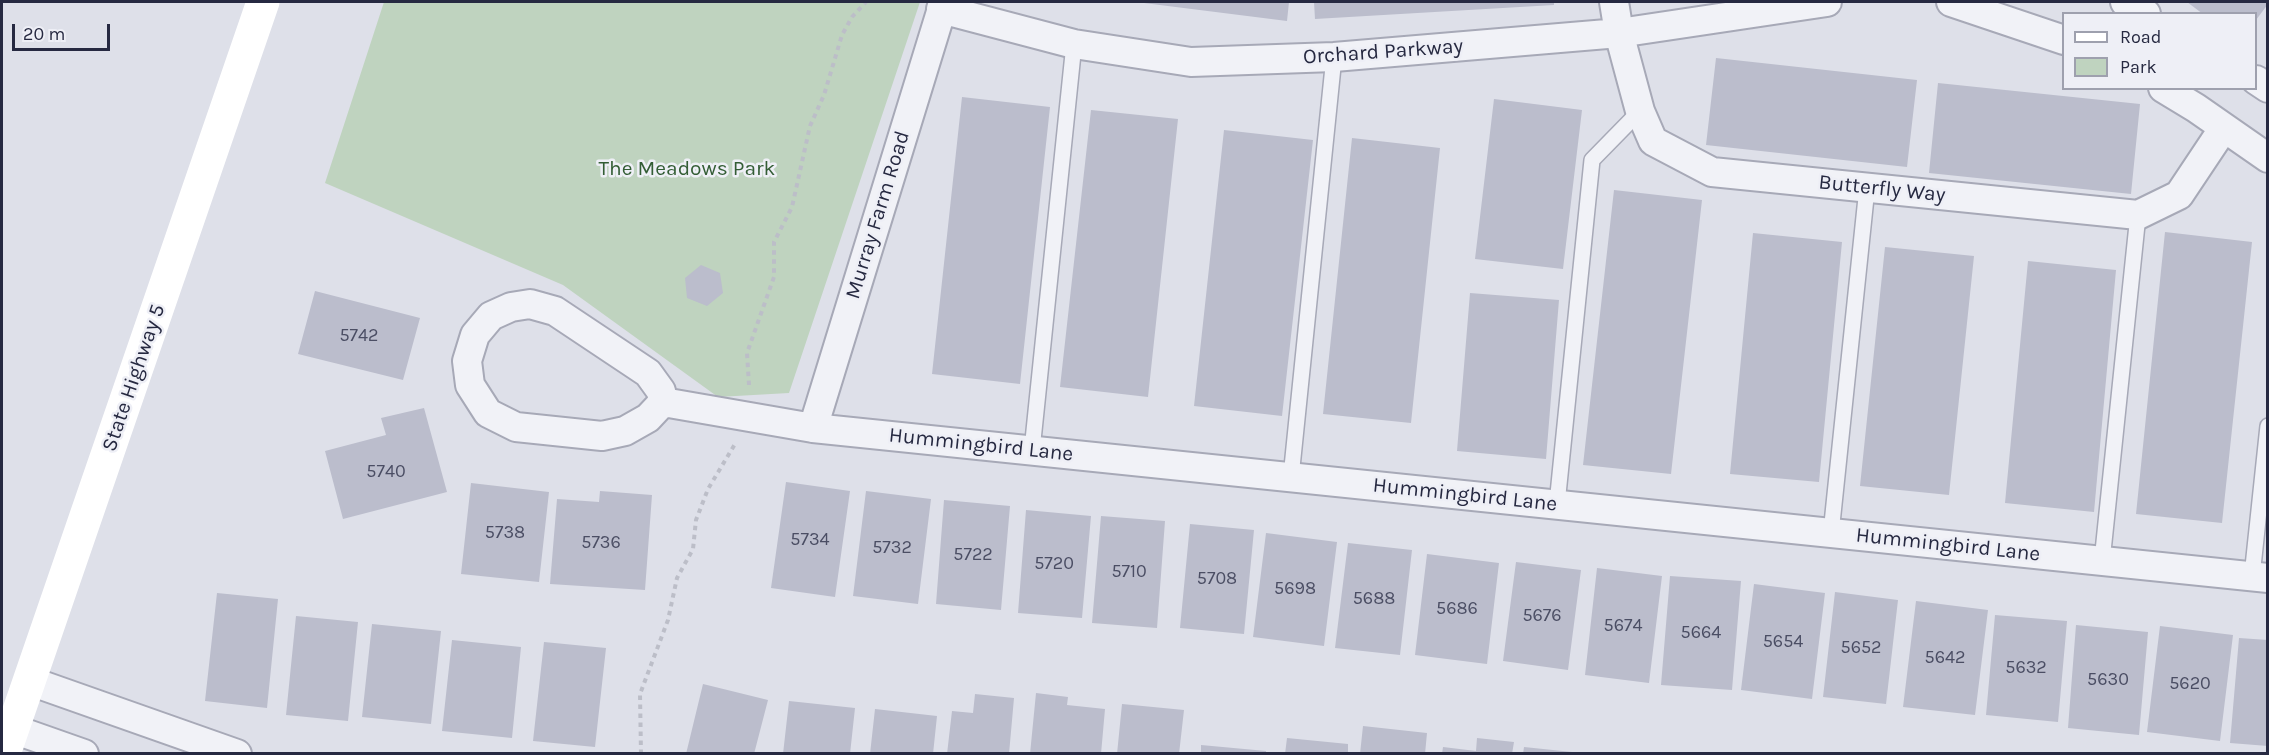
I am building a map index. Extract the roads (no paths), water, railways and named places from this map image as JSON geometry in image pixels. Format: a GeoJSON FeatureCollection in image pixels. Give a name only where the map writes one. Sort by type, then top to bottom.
{"type":"FeatureCollection","features":[{"type":"Feature","properties":{"kind":"main road","name":"State Highway 5"},"geometry":{"type":"LineString","coordinates":[[9,741],[263,2]]}},
{"type":"Feature","properties":{"kind":"street","name":"Butterfly Way"},"geometry":{"type":"LineString","coordinates":[[1614,2],[1619,33],[1640,111],[1653,141],[1712,172],[2138,215]]}},
{"type":"Feature","properties":{"kind":"street","name":"Orchard Parkway"},"geometry":{"type":"LineString","coordinates":[[942,5],[1074,44],[1191,62],[1334,57],[1619,33],[1827,2]]}},
{"type":"Feature","properties":{"kind":"street"},"geometry":{"type":"LineString","coordinates":[[1951,2],[2062,39]]}},
{"type":"Feature","properties":{"kind":"street"},"geometry":{"type":"LineString","coordinates":[[2125,2],[2142,12]]}},
{"type":"Feature","properties":{"kind":"street","name":"Murray Farm Road"},"geometry":{"type":"LineString","coordinates":[[813,428],[942,5]]}},
{"type":"Feature","properties":{"kind":"street"},"geometry":{"type":"LineString","coordinates":[[2166,90],[2268,158]]}},
{"type":"Feature","properties":{"kind":"street"},"geometry":{"type":"LineString","coordinates":[[2138,215],[2179,195],[2223,129]]}},
{"type":"Feature","properties":{"kind":"street"},"geometry":{"type":"LineString","coordinates":[[530,304],[555,311],[648,373],[661,391],[663,402],[648,418],[625,431],[602,436],[516,427],[488,413],[470,385],[466,362],[475,335],[491,316],[511,307],[530,304]]}},
{"type":"Feature","properties":{"kind":"street","name":"Hummingbird Lane"},"geometry":{"type":"LineString","coordinates":[[663,402],[813,428],[2260,577]]}},
{"type":"Feature","properties":{"kind":"street"},"geometry":{"type":"LineString","coordinates":[[30,681],[237,753]]}},
{"type":"Feature","properties":{"kind":"street"},"geometry":{"type":"LineString","coordinates":[[9,741],[84,753]]}},
{"type":"Feature","properties":{"kind":"lane"},"geometry":{"type":"LineString","coordinates":[[1032,450],[1074,44]]}},
{"type":"Feature","properties":{"kind":"lane"},"geometry":{"type":"LineString","coordinates":[[1291,477],[1334,57]]}},
{"type":"Feature","properties":{"kind":"lane"},"geometry":{"type":"LineString","coordinates":[[1557,504],[1592,160],[1640,111]]}},
{"type":"Feature","properties":{"kind":"lane"},"geometry":{"type":"LineString","coordinates":[[1831,533],[1867,188]]}},
{"type":"Feature","properties":{"kind":"lane"},"geometry":{"type":"LineString","coordinates":[[2102,561],[2138,215]]}},
{"type":"Feature","properties":{"kind":"lane"},"geometry":{"type":"LineString","coordinates":[[2260,577],[2268,426]]}},
{"type":"Feature","properties":{"kind":"park label","name":"The Meadows Park"},"geometry":{"type":"Point","coordinates":[687,169]}}]}
